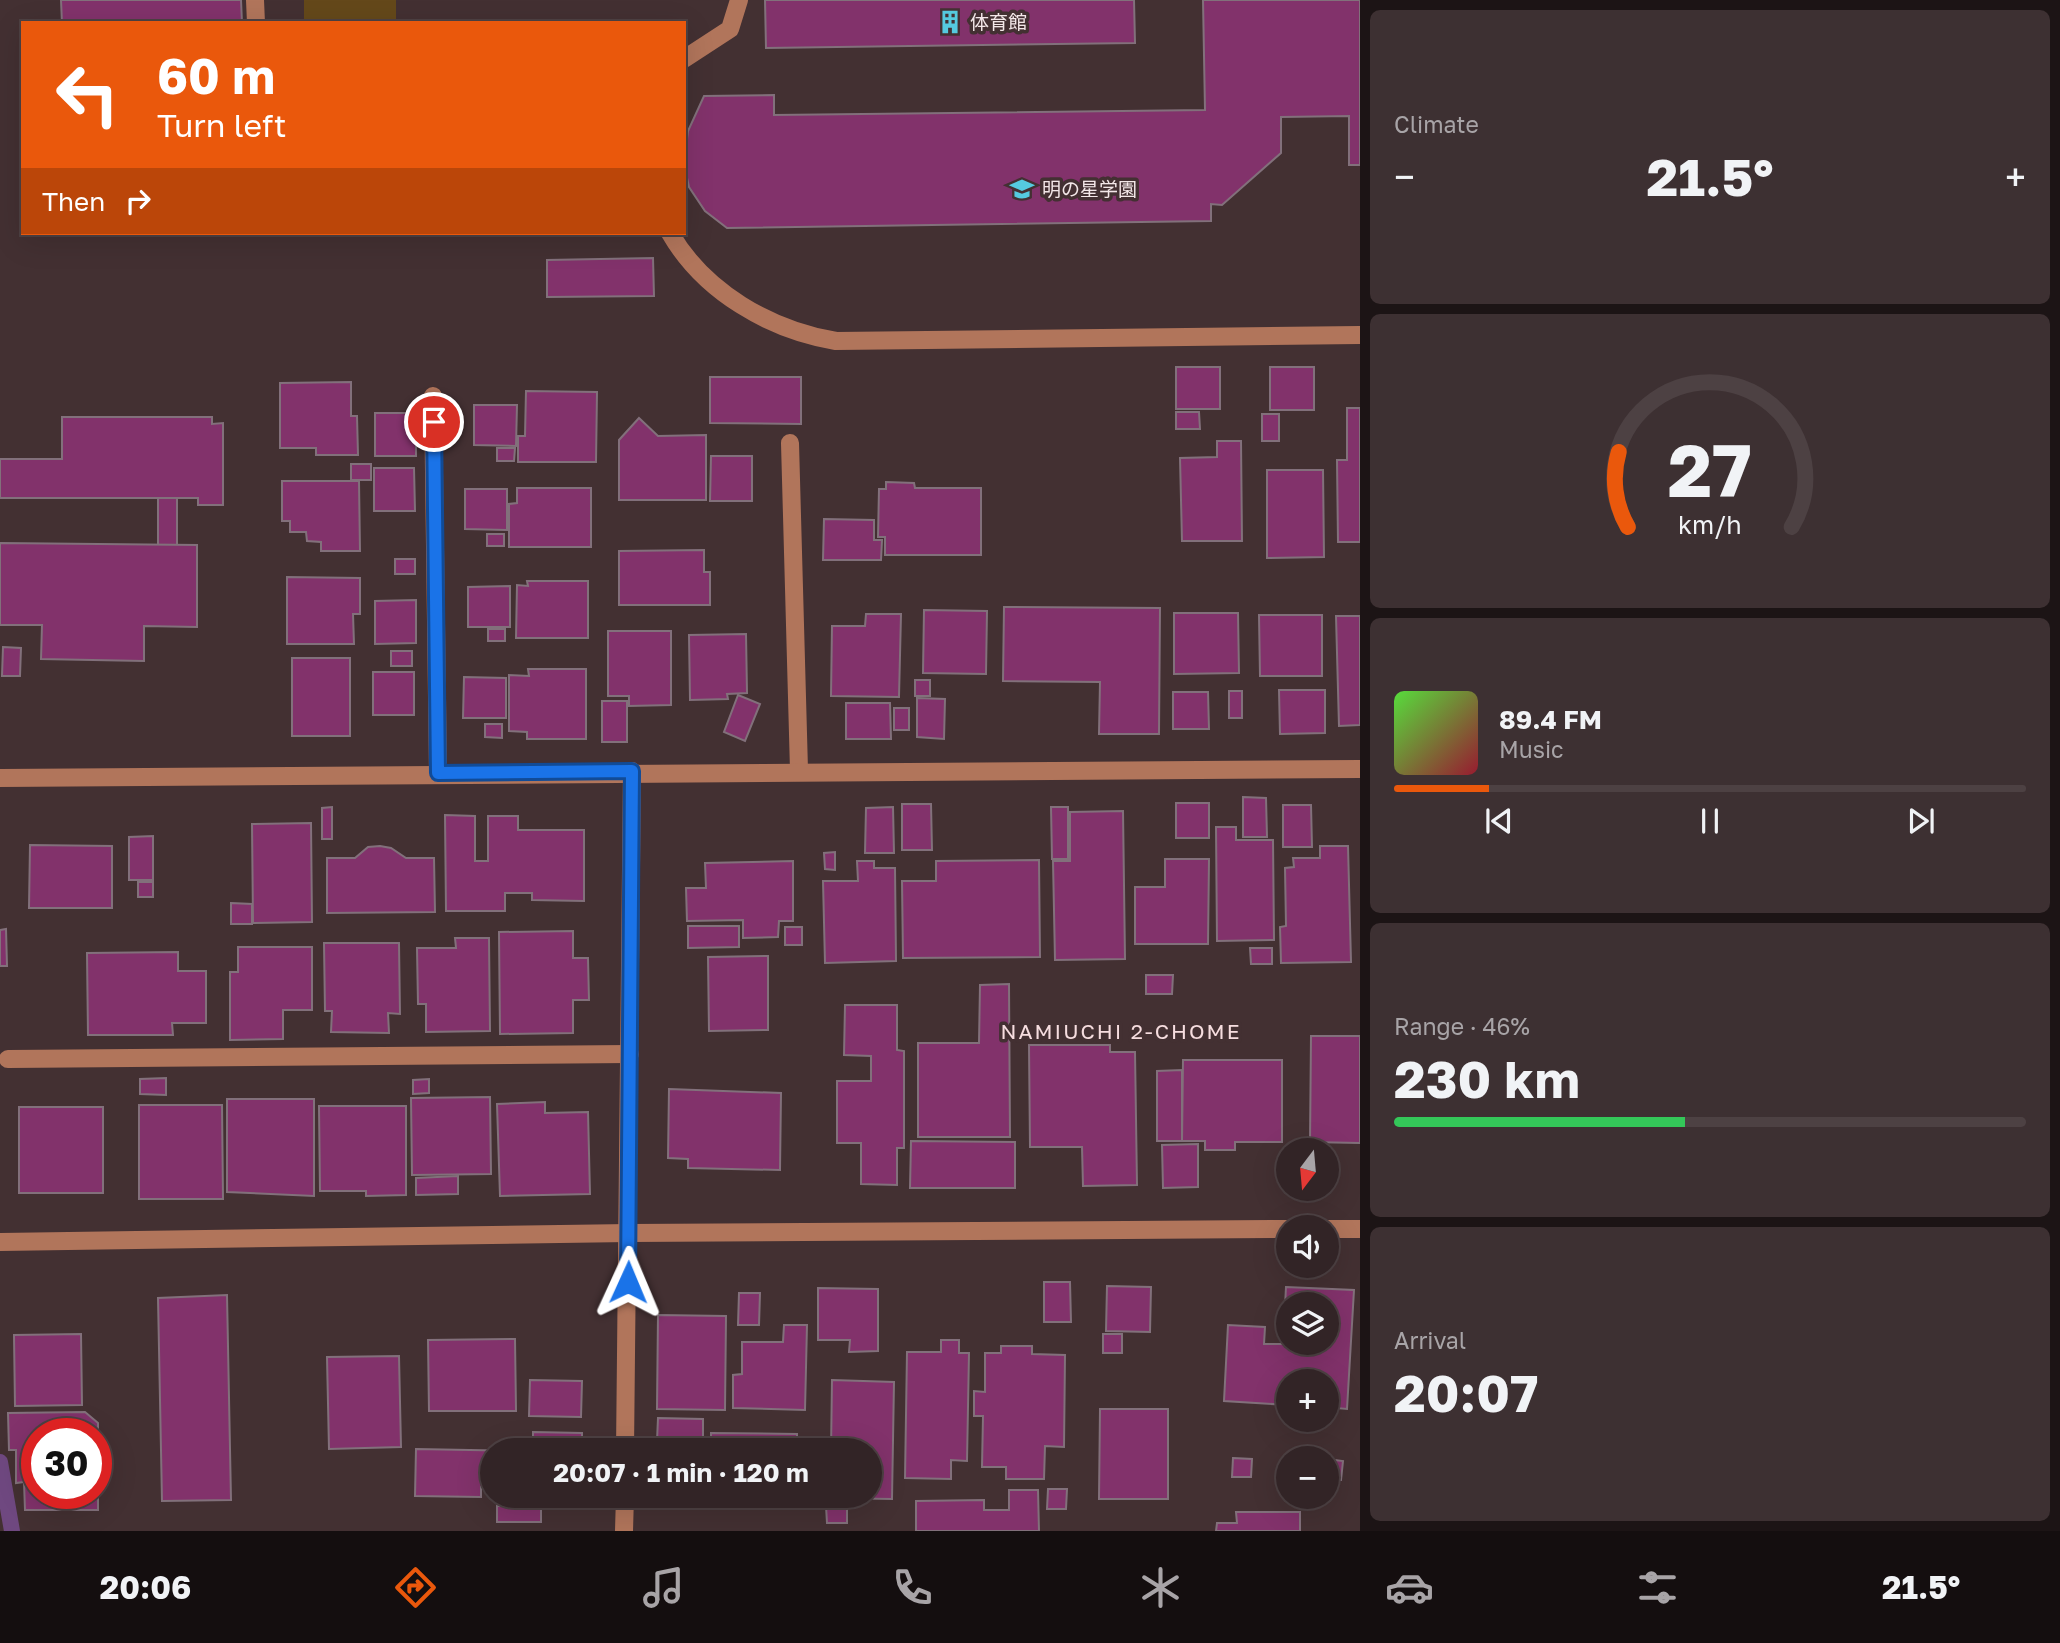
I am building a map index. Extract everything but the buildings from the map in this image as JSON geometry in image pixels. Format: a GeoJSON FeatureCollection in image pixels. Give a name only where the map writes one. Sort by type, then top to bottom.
{"type":"FeatureCollection","features":[{"type":"Feature","properties":{"kind":"street"},"geometry":{"type":"LineString","coordinates":[[255,0],[256,21]]}},
{"type":"Feature","properties":{"kind":"street"},"geometry":{"type":"LineString","coordinates":[[686,56],[730,29],[739,0]]}},
{"type":"Feature","properties":{"kind":"street"},"geometry":{"type":"LineString","coordinates":[[672,235],[707,278],[748,311],[806,336],[836,341],[1360,335]]}},
{"type":"Feature","properties":{"kind":"street"},"geometry":{"type":"LineString","coordinates":[[433,396],[438,773]]}},
{"type":"Feature","properties":{"kind":"street"},"geometry":{"type":"LineString","coordinates":[[790,443],[799,770]]}},
{"type":"Feature","properties":{"kind":"street"},"geometry":{"type":"LineString","coordinates":[[0,778],[632,771],[1360,769]]}},
{"type":"Feature","properties":{"kind":"street"},"geometry":{"type":"LineString","coordinates":[[625,1438],[632,771]]}},
{"type":"Feature","properties":{"kind":"street"},"geometry":{"type":"LineString","coordinates":[[8,1059],[630,1054]]}},
{"type":"Feature","properties":{"kind":"street"},"geometry":{"type":"LineString","coordinates":[[0,1242],[629,1233],[1276,1229]]}},
{"type":"Feature","properties":{"kind":"street"},"geometry":{"type":"LineString","coordinates":[[1339,1229],[1360,1229]]}},
{"type":"Feature","properties":{"kind":"street"},"geometry":{"type":"LineString","coordinates":[[624,1531],[625,1508]]}},
{"type":"Feature","properties":{"kind":"shaded area"},"geometry":{"type":"Polygon","coordinates":[[[304,0],[396,0],[396,21],[304,21],[304,0]]]}},
{"type":"Feature","properties":{"kind":"waterway"},"geometry":{"type":"LineString","coordinates":[[0,1462],[12,1531]]}},
{"type":"Feature","properties":{"kind":"place","name":"体育館"},"geometry":{"type":"Point","coordinates":[950,22]}},
{"type":"Feature","properties":{"kind":"place","name":"明の星学園"},"geometry":{"type":"Point","coordinates":[1022,189]}},
{"type":"Feature","properties":{"kind":"district","name":"NAMIUCHI 2-CHOME"},"geometry":{"type":"Point","coordinates":[1121,1032]}},
{"type":"Feature","properties":{"kind":"route"},"geometry":{"type":"LineString","coordinates":[[434,422],[438,773],[632,771],[628,1282]]}}]}
